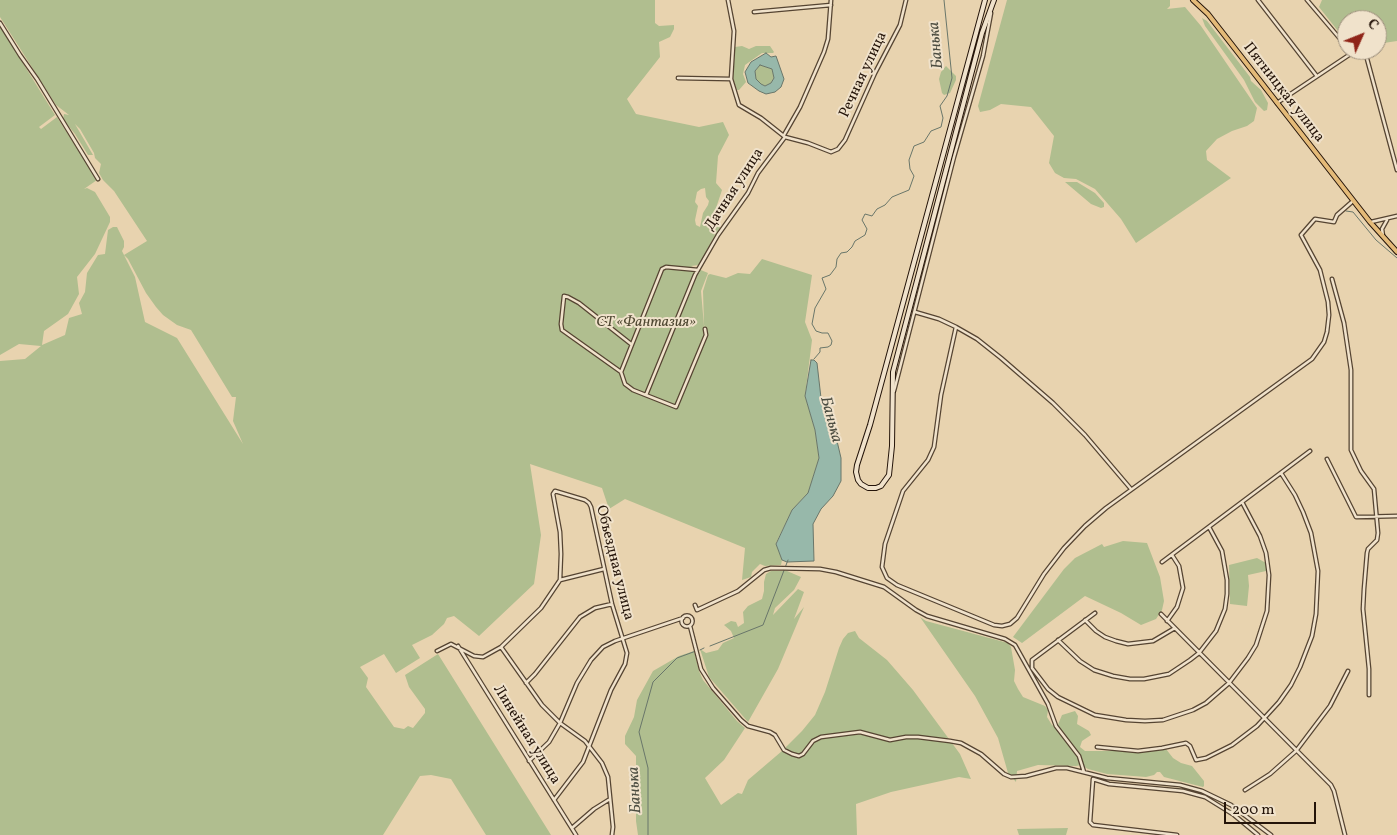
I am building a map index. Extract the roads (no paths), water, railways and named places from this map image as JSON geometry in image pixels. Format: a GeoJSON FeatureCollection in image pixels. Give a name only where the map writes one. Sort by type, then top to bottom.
{"type":"FeatureCollection","features":[{"type":"Feature","properties":{"kind":"main road","name":"Пятницкая улица"},"geometry":{"type":"LineString","coordinates":[[1194,0],[1208,14],[1370,222],[1397,252]]}},
{"type":"Feature","properties":{"kind":"main road"},"geometry":{"type":"LineString","coordinates":[[1199,0],[1208,14]]}},
{"type":"Feature","properties":{"kind":"street"},"geometry":{"type":"LineString","coordinates":[[728,0],[734,31],[732,79],[739,105],[784,136]]}},
{"type":"Feature","properties":{"kind":"street","name":"Дачная улица"},"geometry":{"type":"LineString","coordinates":[[646,395],[698,270],[718,235],[748,193],[758,173],[784,136],[811,84],[828,39],[831,0]]}},
{"type":"Feature","properties":{"kind":"street","name":"Речная улица"},"geometry":{"type":"LineString","coordinates":[[784,136],[831,152],[838,149],[845,140],[875,72],[900,25],[906,0]]}},
{"type":"Feature","properties":{"kind":"street"},"geometry":{"type":"LineString","coordinates":[[985,0],[870,425],[857,465],[856,475],[858,480],[863,486],[868,488],[873,489],[881,486],[889,475],[892,446],[892,382],[896,360],[977,52],[994,1]]}},
{"type":"Feature","properties":{"kind":"street"},"geometry":{"type":"LineString","coordinates":[[1258,0],[1316,75]]}},
{"type":"Feature","properties":{"kind":"street"},"geometry":{"type":"LineString","coordinates":[[1307,0],[1337,36]]}},
{"type":"Feature","properties":{"kind":"street"},"geometry":{"type":"LineString","coordinates":[[892,407],[898,370],[983,56],[994,1]]}},
{"type":"Feature","properties":{"kind":"street"},"geometry":{"type":"LineString","coordinates":[[754,12],[831,5]]}},
{"type":"Feature","properties":{"kind":"street"},"geometry":{"type":"LineString","coordinates":[[0,23],[37,79],[98,179]]}},
{"type":"Feature","properties":{"kind":"street"},"geometry":{"type":"LineString","coordinates":[[1277,103],[1337,59]]}},
{"type":"Feature","properties":{"kind":"street"},"geometry":{"type":"LineString","coordinates":[[1367,60],[1397,170]]}},
{"type":"Feature","properties":{"kind":"street"},"geometry":{"type":"LineString","coordinates":[[678,78],[732,79]]}},
{"type":"Feature","properties":{"kind":"street"},"geometry":{"type":"LineString","coordinates":[[956,327],[943,385],[934,447],[928,460],[904,491],[882,554],[882,567],[887,578],[906,588],[994,625],[1002,626],[1010,624],[1017,618],[1044,574],[1064,548],[1085,526],[1131,488],[1304,365],[1319,349],[1324,342],[1329,324],[1328,302],[1320,270],[1301,235],[1315,219],[1334,222],[1337,215],[1354,201]]}},
{"type":"Feature","properties":{"kind":"street"},"geometry":{"type":"LineString","coordinates":[[1370,222],[1387,220],[1397,216]]}},
{"type":"Feature","properties":{"kind":"street"},"geometry":{"type":"LineString","coordinates":[[1383,238],[1382,230],[1387,220]]}},
{"type":"Feature","properties":{"kind":"street"},"geometry":{"type":"LineString","coordinates":[[620,372],[662,269],[666,267],[698,270]]}},
{"type":"Feature","properties":{"kind":"street"},"geometry":{"type":"LineString","coordinates":[[1332,279],[1344,324],[1351,370],[1351,450],[1361,471],[1374,489],[1378,536],[1368,549],[1363,609],[1369,669],[1369,695]]}},
{"type":"Feature","properties":{"kind":"street"},"geometry":{"type":"LineString","coordinates":[[632,344],[579,303],[564,296],[562,330],[620,372],[628,387],[674,407],[677,405],[706,334],[705,328]]}},
{"type":"Feature","properties":{"kind":"street"},"geometry":{"type":"LineString","coordinates":[[914,312],[956,327],[977,339],[1001,358],[1053,403],[1085,434],[1131,488]]}},
{"type":"Feature","properties":{"kind":"street"},"geometry":{"type":"LineString","coordinates":[[1162,562],[1310,451]]}},
{"type":"Feature","properties":{"kind":"street"},"geometry":{"type":"LineString","coordinates":[[1326,459],[1356,517],[1397,516]]}},
{"type":"Feature","properties":{"kind":"street"},"geometry":{"type":"LineString","coordinates":[[1097,747],[1138,751],[1186,743],[1190,746],[1195,758],[1198,760],[1232,745],[1264,719],[1280,702],[1300,667],[1312,636],[1318,593],[1318,571],[1311,533],[1295,495],[1281,473]]}},
{"type":"Feature","properties":{"kind":"street","name":"Объездная улица"},"geometry":{"type":"LineString","coordinates":[[554,800],[583,762],[611,690],[627,658],[627,653],[612,604],[589,503],[568,494],[554,491],[560,532],[560,580]]}},
{"type":"Feature","properties":{"kind":"street"},"geometry":{"type":"LineString","coordinates":[[1096,613],[1031,662],[1032,668],[1048,689],[1058,697],[1095,715],[1126,720],[1162,720],[1186,713],[1206,703],[1229,682],[1248,658],[1256,645],[1267,611],[1269,575],[1266,553],[1260,536],[1242,502]]}},
{"type":"Feature","properties":{"kind":"street"},"geometry":{"type":"LineString","coordinates":[[1058,640],[1080,661],[1094,670],[1130,679],[1144,679],[1169,674],[1199,653],[1216,631],[1225,609],[1227,594],[1227,580],[1222,551],[1209,527]]}},
{"type":"Feature","properties":{"kind":"street"},"geometry":{"type":"LineString","coordinates":[[1167,621],[1177,607],[1183,588],[1179,566],[1172,555]]}},
{"type":"Feature","properties":{"kind":"street"},"geometry":{"type":"LineString","coordinates":[[695,605],[697,610],[738,591],[770,568],[820,569],[884,587],[927,616],[989,633],[1015,645],[1048,704],[1056,726],[1079,756],[1084,772]]}},
{"type":"Feature","properties":{"kind":"street"},"geometry":{"type":"LineString","coordinates":[[437,651],[451,644],[474,656],[484,657],[501,647],[542,608],[560,580],[604,569]]}},
{"type":"Feature","properties":{"kind":"street"},"geometry":{"type":"LineString","coordinates":[[526,683],[580,617],[595,608],[612,604]]}},
{"type":"Feature","properties":{"kind":"street"},"geometry":{"type":"LineString","coordinates":[[1161,614],[1331,785],[1345,835]]}},
{"type":"Feature","properties":{"kind":"street"},"geometry":{"type":"LineString","coordinates":[[529,760],[549,742],[560,723],[569,699],[591,660],[603,647],[688,616],[692,618],[693,623],[690,626],[701,669],[713,688],[748,726],[775,735],[784,750],[792,754],[802,754],[813,742],[821,738],[860,732],[890,740],[918,737],[961,743],[981,754],[996,769],[1011,777],[1026,776],[1056,768],[1067,768],[1114,779],[1180,784],[1202,791],[1231,805],[1271,835]]}},
{"type":"Feature","properties":{"kind":"street"},"geometry":{"type":"LineString","coordinates":[[683,618],[682,622],[684,625],[690,626]]}},
{"type":"Feature","properties":{"kind":"street"},"geometry":{"type":"LineString","coordinates":[[1085,620],[1104,637],[1128,644],[1153,641],[1175,628]]}},
{"type":"Feature","properties":{"kind":"street","name":"Линейная улица"},"geometry":{"type":"LineString","coordinates":[[458,646],[576,835]]}},
{"type":"Feature","properties":{"kind":"street"},"geometry":{"type":"LineString","coordinates":[[501,647],[542,705],[560,723],[589,745],[602,763],[608,777],[611,798],[612,835]]}},
{"type":"Feature","properties":{"kind":"street"},"geometry":{"type":"LineString","coordinates":[[1245,790],[1270,774],[1296,751],[1330,706],[1348,672]]}},
{"type":"Feature","properties":{"kind":"street"},"geometry":{"type":"LineString","coordinates":[[1177,835],[1093,825],[1090,822],[1093,779],[1109,784],[1159,787],[1183,791],[1205,798],[1234,815],[1258,835]]}},
{"type":"Feature","properties":{"kind":"street"},"geometry":{"type":"LineString","coordinates":[[572,828],[594,809],[611,798]]}},
{"type":"Feature","properties":{"kind":"water"},"geometry":{"type":"Polygon","coordinates":[[[766,53],[771,57],[776,56],[784,79],[781,87],[775,92],[766,94],[748,83],[745,72],[751,62],[766,53]],[[760,65],[755,71],[756,79],[765,86],[771,83],[774,78],[772,69],[760,65]]]}},
{"type":"Feature","properties":{"kind":"water"},"geometry":{"type":"Polygon","coordinates":[[[811,360],[817,363],[821,398],[830,417],[837,441],[841,458],[841,481],[813,524],[814,561],[787,562],[782,560],[776,544],[792,510],[808,493],[819,458],[815,430],[805,396],[811,360]]]}},
{"type":"Feature","properties":{"kind":"waterway","name":"Банька"},"geometry":{"type":"LineString","coordinates":[[814,359],[820,352],[820,348],[828,347],[832,341],[828,333],[816,331],[812,324],[815,308],[826,289],[822,278],[830,275],[836,267],[837,259],[841,253],[847,252],[855,241],[865,235],[867,229],[862,220],[865,214],[872,216],[877,209],[885,205],[892,197],[909,190],[914,176],[910,169],[909,160],[914,146],[924,142],[931,131],[941,127],[943,118],[940,106],[947,96],[952,78],[944,0]]}},
{"type":"Feature","properties":{"kind":"waterway"},"geometry":{"type":"LineString","coordinates":[[1346,211],[1353,212],[1376,240],[1397,258]]}},
{"type":"Feature","properties":{"kind":"waterway","name":"Банька"},"geometry":{"type":"LineString","coordinates":[[710,646],[763,625],[788,560]]}},
{"type":"Feature","properties":{"kind":"waterway","name":"Банька"},"geometry":{"type":"LineString","coordinates":[[700,650],[704,648]]}},
{"type":"Feature","properties":{"kind":"waterway","name":"Банька"},"geometry":{"type":"LineString","coordinates":[[648,835],[648,768],[639,732],[653,682],[677,658],[696,651]]}},
{"type":"Feature","properties":{"kind":"park label","name":"СТ «Фантазия»"},"geometry":{"type":"Point","coordinates":[646,323]}}]}
